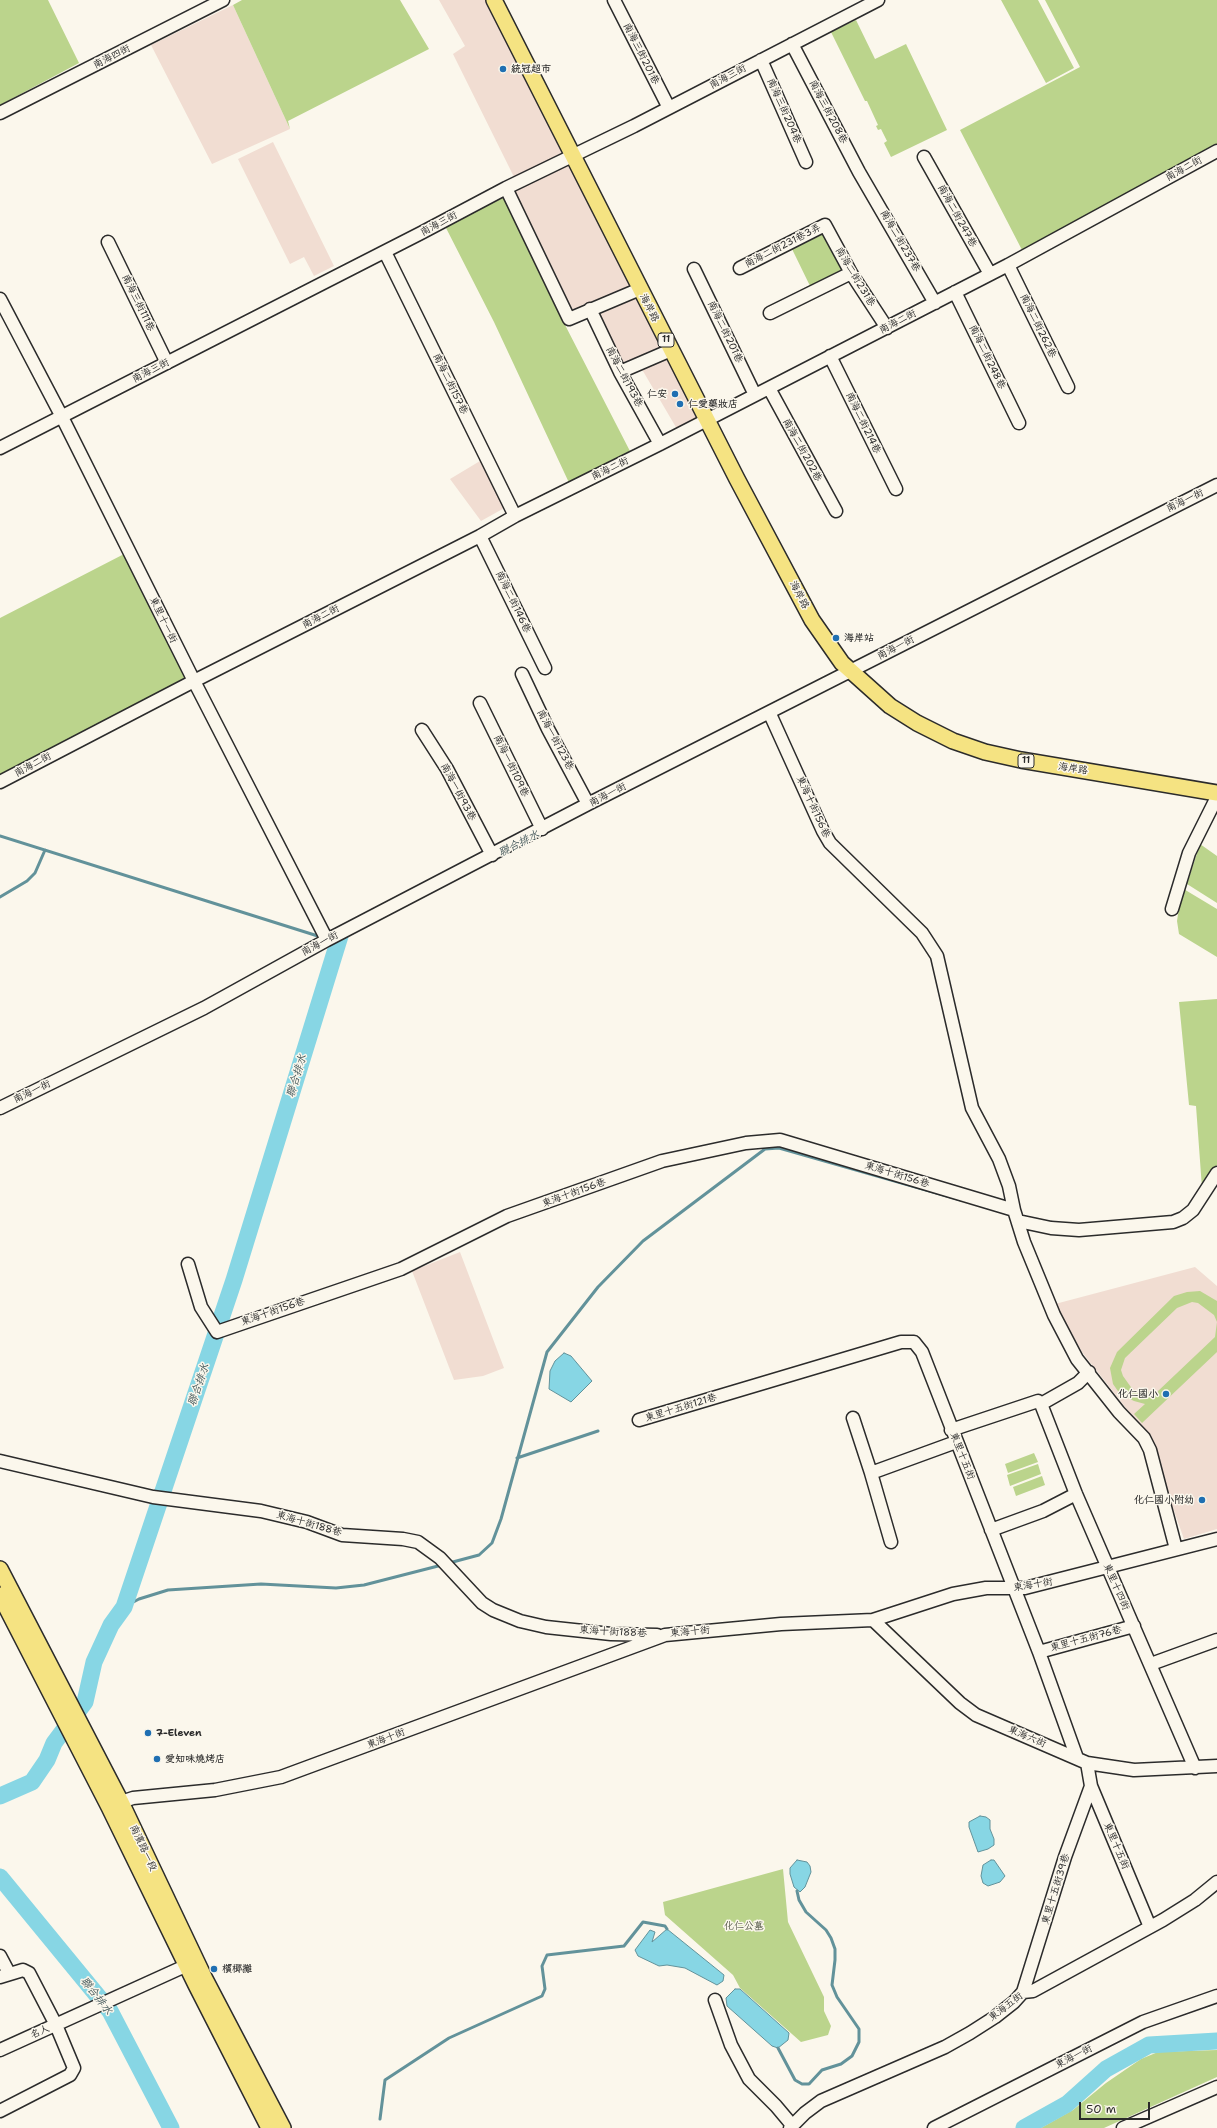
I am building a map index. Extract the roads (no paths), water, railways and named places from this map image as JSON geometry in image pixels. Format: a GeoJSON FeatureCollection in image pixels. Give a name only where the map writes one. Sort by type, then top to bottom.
{"type":"FeatureCollection","features":[{"type":"Feature","properties":{"kind":"main road","name":"海岸路"},"geometry":{"type":"LineString","coordinates":[[494,0],[671,350],[812,620],[842,663],[890,706],[917,723],[953,741],[985,752],[1021,760],[1217,793]]}},
{"type":"Feature","properties":{"kind":"main road","name":"南濱路一段"},"geometry":{"type":"LineString","coordinates":[[0,1569],[192,1964],[269,2128]]}},
{"type":"Feature","properties":{"kind":"main road","name":"南濱路一段"},"geometry":{"type":"LineString","coordinates":[[0,1595],[84,1756],[115,1804]]}},
{"type":"Feature","properties":{"kind":"main road","name":"南濱路一段"},"geometry":{"type":"LineString","coordinates":[[192,1964],[283,2128]]}},
{"type":"Feature","properties":{"kind":"street","name":"南海四街"},"geometry":{"type":"LineString","coordinates":[[0,113],[223,0]]}},
{"type":"Feature","properties":{"kind":"street","name":"南海三街201巷"},"geometry":{"type":"LineString","coordinates":[[614,0],[670,108]]}},
{"type":"Feature","properties":{"kind":"street","name":"南海三街"},"geometry":{"type":"LineString","coordinates":[[0,448],[385,252],[506,188],[670,108],[792,44],[858,5],[878,0]]}},
{"type":"Feature","properties":{"kind":"street","name":"南海三街208巷"},"geometry":{"type":"LineString","coordinates":[[792,44],[859,172],[865,179]]}},
{"type":"Feature","properties":{"kind":"street","name":"南海三街204巷"},"geometry":{"type":"LineString","coordinates":[[761,60],[806,162]]}},
{"type":"Feature","properties":{"kind":"street","name":"南海二街"},"geometry":{"type":"LineString","coordinates":[[0,782],[194,681],[480,536],[515,516],[660,444],[935,303],[1217,151]]}},
{"type":"Feature","properties":{"kind":"street","name":"南海二街247巷"},"geometry":{"type":"LineString","coordinates":[[924,157],[990,274]]}},
{"type":"Feature","properties":{"kind":"street","name":"南海二街237巷"},"geometry":{"type":"LineString","coordinates":[[865,179],[935,303]]}},
{"type":"Feature","properties":{"kind":"street"},"geometry":{"type":"LineString","coordinates":[[506,188],[569,319],[640,289]]}},
{"type":"Feature","properties":{"kind":"street","name":"南海二街231巷3弄"},"geometry":{"type":"LineString","coordinates":[[740,268],[825,225]]}},
{"type":"Feature","properties":{"kind":"street","name":"南海二街231巷"},"geometry":{"type":"LineString","coordinates":[[825,225],[851,273],[886,328]]}},
{"type":"Feature","properties":{"kind":"street","name":"南海三街111巷"},"geometry":{"type":"LineString","coordinates":[[108,242],[167,363]]}},
{"type":"Feature","properties":{"kind":"street","name":"南海二街157巷"},"geometry":{"type":"LineString","coordinates":[[385,252],[515,516]]}},
{"type":"Feature","properties":{"kind":"street","name":"南海二街262巷"},"geometry":{"type":"LineString","coordinates":[[1008,265],[1068,387]]}},
{"type":"Feature","properties":{"kind":"street","name":"南海二街201巷"},"geometry":{"type":"LineString","coordinates":[[694,269],[755,394]]}},
{"type":"Feature","properties":{"kind":"street"},"geometry":{"type":"LineString","coordinates":[[770,313],[851,273]]}},
{"type":"Feature","properties":{"kind":"street","name":"南海二街248巷"},"geometry":{"type":"LineString","coordinates":[[955,292],[1019,423]]}},
{"type":"Feature","properties":{"kind":"street","name":"東里十一街"},"geometry":{"type":"LineString","coordinates":[[0,299],[62,416],[194,681],[327,940]]}},
{"type":"Feature","properties":{"kind":"street","name":"南海二街193巷"},"geometry":{"type":"LineString","coordinates":[[590,309],[620,372],[660,444]]}},
{"type":"Feature","properties":{"kind":"street"},"geometry":{"type":"LineString","coordinates":[[620,372],[671,350]]}},
{"type":"Feature","properties":{"kind":"street","name":"南海二街214巷"},"geometry":{"type":"LineString","coordinates":[[830,356],[896,489]]}},
{"type":"Feature","properties":{"kind":"street","name":"南海二街202巷"},"geometry":{"type":"LineString","coordinates":[[769,388],[836,511]]}},
{"type":"Feature","properties":{"kind":"street","name":"南海一街"},"geometry":{"type":"LineString","coordinates":[[0,1108],[204,1008],[327,940],[588,804],[854,673],[1217,485]]}},
{"type":"Feature","properties":{"kind":"street","name":"南海二街146巷"},"geometry":{"type":"LineString","coordinates":[[480,536],[545,668]]}},
{"type":"Feature","properties":{"kind":"street","name":"南海一街123巷"},"geometry":{"type":"LineString","coordinates":[[522,674],[548,729],[588,804]]}},
{"type":"Feature","properties":{"kind":"street","name":"南海一街109巷"},"geometry":{"type":"LineString","coordinates":[[480,703],[542,829]]}},
{"type":"Feature","properties":{"kind":"street","name":"東海十街156巷"},"geometry":{"type":"LineString","coordinates":[[770,714],[822,831],[830,843],[922,933],[937,956],[972,1108],[999,1159],[1010,1186],[1016,1216],[1024,1242],[1054,1315],[1077,1359],[1089,1372],[1119,1412],[1144,1438],[1150,1450],[1176,1549]]}},
{"type":"Feature","properties":{"kind":"street","name":"南海一街93巷"},"geometry":{"type":"LineString","coordinates":[[422,730],[447,769],[492,855]]}},
{"type":"Feature","properties":{"kind":"street"},"geometry":{"type":"LineString","coordinates":[[1172,909],[1189,853],[1217,797]]}},
{"type":"Feature","properties":{"kind":"street","name":"東海十街156巷"},"geometry":{"type":"LineString","coordinates":[[188,1264],[201,1308],[217,1332],[401,1269],[507,1216],[662,1161],[746,1143],[780,1140],[1016,1216]]}},
{"type":"Feature","properties":{"kind":"street"},"geometry":{"type":"LineString","coordinates":[[1016,1216],[1051,1228],[1079,1230],[1173,1222],[1183,1218],[1193,1210],[1217,1173]]}},
{"type":"Feature","properties":{"kind":"street","name":"東里十五街"},"geometry":{"type":"LineString","coordinates":[[723,1395],[909,1340],[914,1342],[922,1352],[951,1430],[1091,1786],[1150,1927]]}},
{"type":"Feature","properties":{"kind":"street"},"geometry":{"type":"LineString","coordinates":[[951,1430],[1038,1401],[1041,1404],[1078,1383],[1089,1372]]}},
{"type":"Feature","properties":{"kind":"street","name":"東里十五街121巷"},"geometry":{"type":"LineString","coordinates":[[640,1420],[723,1395]]}},
{"type":"Feature","properties":{"kind":"street","name":"東里十四街"},"geometry":{"type":"LineString","coordinates":[[1041,1404],[1076,1494],[1195,1768]]}},
{"type":"Feature","properties":{"kind":"street"},"geometry":{"type":"LineString","coordinates":[[853,1418],[891,1542]]}},
{"type":"Feature","properties":{"kind":"street"},"geometry":{"type":"LineString","coordinates":[[871,1473],[956,1442]]}},
{"type":"Feature","properties":{"kind":"street","name":"東海十街188巷"},"geometry":{"type":"LineString","coordinates":[[0,1461],[153,1497],[261,1511],[306,1522],[342,1535],[418,1542],[443,1562],[482,1603],[493,1610],[520,1621],[546,1627],[611,1634],[664,1635]]}},
{"type":"Feature","properties":{"kind":"street"},"geometry":{"type":"LineString","coordinates":[[991,1530],[1043,1511],[1076,1494]]}},
{"type":"Feature","properties":{"kind":"street","name":"東海十街"},"geometry":{"type":"LineString","coordinates":[[115,1804],[133,1798],[215,1790],[280,1777],[664,1635],[781,1624],[873,1620],[953,1594],[986,1588],[1013,1589],[1041,1585],[1217,1539]]}},
{"type":"Feature","properties":{"kind":"street","name":"東海六街"},"geometry":{"type":"LineString","coordinates":[[873,1620],[960,1703],[976,1715],[1082,1761],[1134,1770],[1216,1766]]}},
{"type":"Feature","properties":{"kind":"street","name":"東里十五街76巷"},"geometry":{"type":"LineString","coordinates":[[1038,1652],[1134,1626]]}},
{"type":"Feature","properties":{"kind":"street"},"geometry":{"type":"LineString","coordinates":[[1151,1664],[1217,1640]]}},
{"type":"Feature","properties":{"kind":"street","name":"東里十五街39巷"},"geometry":{"type":"LineString","coordinates":[[1024,1992],[1065,1857],[1091,1786]]}},
{"type":"Feature","properties":{"kind":"street","name":"東海五街"},"geometry":{"type":"LineString","coordinates":[[715,2000],[731,2045],[749,2079],[776,2106],[791,2127],[805,2113],[821,2101],[944,2047],[970,2033],[1000,2014],[1024,1992],[1033,1991],[1150,1927],[1195,1900],[1217,1882]]}},
{"type":"Feature","properties":{"kind":"street"},"geometry":{"type":"LineString","coordinates":[[0,1956],[4,1975],[23,1970],[29,1973],[56,2025],[74,2068],[70,2075],[0,2111]]}},
{"type":"Feature","properties":{"kind":"street","name":"名人"},"geometry":{"type":"LineString","coordinates":[[0,2050],[192,1964]]}},
{"type":"Feature","properties":{"kind":"street","name":"東海一街"},"geometry":{"type":"LineString","coordinates":[[934,2128],[1143,2022],[1217,1996]]}},
{"type":"Feature","properties":{"kind":"street"},"geometry":{"type":"LineString","coordinates":[[1123,2128],[1217,2087]]}},
{"type":"Feature","properties":{"kind":"water"},"geometry":{"type":"Polygon","coordinates":[[[564,1353],[571,1356],[592,1381],[571,1402],[549,1389],[550,1371],[555,1361],[564,1353]]]}},
{"type":"Feature","properties":{"kind":"water"},"geometry":{"type":"Polygon","coordinates":[[[980,1816],[986,1817],[990,1820],[990,1829],[994,1839],[994,1845],[988,1849],[978,1852],[969,1827],[969,1822],[980,1816]]]}},
{"type":"Feature","properties":{"kind":"water"},"geometry":{"type":"Polygon","coordinates":[[[797,1860],[807,1862],[810,1866],[811,1872],[805,1887],[800,1892],[794,1887],[790,1874],[790,1868],[797,1860]]]}},
{"type":"Feature","properties":{"kind":"water"},"geometry":{"type":"Polygon","coordinates":[[[991,1860],[994,1860],[1005,1876],[1000,1882],[988,1886],[983,1883],[981,1876],[983,1865],[991,1860]]]}},
{"type":"Feature","properties":{"kind":"water"},"geometry":{"type":"Polygon","coordinates":[[[667,1929],[724,1975],[723,1981],[717,1985],[685,1968],[667,1965],[659,1966],[638,1956],[635,1950],[650,1930],[655,1932],[652,1942],[667,1929]]]}},
{"type":"Feature","properties":{"kind":"water"},"geometry":{"type":"Polygon","coordinates":[[[735,1989],[740,1989],[789,2033],[788,2040],[778,2048],[772,2046],[727,2006],[726,1998],[735,1989]]]}},
{"type":"Feature","properties":{"kind":"waterway"},"geometry":{"type":"LineString","coordinates":[[0,836],[321,937]]}},
{"type":"Feature","properties":{"kind":"waterway"},"geometry":{"type":"LineString","coordinates":[[0,897],[27,881],[35,873],[45,850]]}},
{"type":"Feature","properties":{"kind":"waterway","name":"聯合排水"},"geometry":{"type":"LineString","coordinates":[[79,1710],[85,1702],[94,1662],[111,1625],[124,1607],[234,1280],[340,936]]}},
{"type":"Feature","properties":{"kind":"waterway"},"geometry":{"type":"LineString","coordinates":[[449,1563],[479,1555],[492,1543],[501,1519],[547,1352],[598,1287],[643,1241],[765,1149],[779,1148],[961,1200]]}},
{"type":"Feature","properties":{"kind":"waterway"},"geometry":{"type":"LineString","coordinates":[[517,1458],[598,1431]]}},
{"type":"Feature","properties":{"kind":"waterway"},"geometry":{"type":"LineString","coordinates":[[124,1607],[139,1599],[168,1590],[261,1584],[336,1588],[364,1585],[442,1565]]}},
{"type":"Feature","properties":{"kind":"waterway","name":"聯合排水"},"geometry":{"type":"LineString","coordinates":[[0,1796],[32,1782],[47,1760],[54,1743],[72,1719]]}},
{"type":"Feature","properties":{"kind":"waterway","name":"聯合排水"},"geometry":{"type":"LineString","coordinates":[[0,1877],[110,2011],[171,2128]]}},
{"type":"Feature","properties":{"kind":"waterway"},"geometry":{"type":"LineString","coordinates":[[778,2048],[795,2080],[802,2084],[809,2084],[822,2070],[841,2064],[852,2056],[859,2042],[859,2029],[837,1997],[832,1985],[835,1949],[831,1938],[826,1930],[806,1912],[799,1900],[797,1891]]}},
{"type":"Feature","properties":{"kind":"waterway"},"geometry":{"type":"LineString","coordinates":[[380,2119],[385,2080],[449,2038],[542,1996],[545,1989],[542,1966],[547,1955],[624,1946],[643,1922],[665,1926],[667,1929]]}},
{"type":"Feature","properties":{"kind":"waterway"},"geometry":{"type":"LineString","coordinates":[[1024,2128],[1067,2104],[1106,2069],[1149,2045],[1217,2041]]}},
{"type":"Feature","properties":{"kind":"place","name":"統冠超市"},"geometry":{"type":"Point","coordinates":[503,69]}},
{"type":"Feature","properties":{"kind":"place","name":"仁安"},"geometry":{"type":"Point","coordinates":[675,394]}},
{"type":"Feature","properties":{"kind":"place","name":"仁愛藥妝店"},"geometry":{"type":"Point","coordinates":[680,404]}},
{"type":"Feature","properties":{"kind":"place","name":"海岸站"},"geometry":{"type":"Point","coordinates":[836,638]}},
{"type":"Feature","properties":{"kind":"place","name":"化仁國小"},"geometry":{"type":"Point","coordinates":[1166,1394]}},
{"type":"Feature","properties":{"kind":"place","name":"化仁國小附幼"},"geometry":{"type":"Point","coordinates":[1202,1500]}},
{"type":"Feature","properties":{"kind":"place","name":"7-Eleven"},"geometry":{"type":"Point","coordinates":[148,1733]}},
{"type":"Feature","properties":{"kind":"place","name":"愛知味燒烤店"},"geometry":{"type":"Point","coordinates":[157,1759]}},
{"type":"Feature","properties":{"kind":"place","name":"檳榔攤"},"geometry":{"type":"Point","coordinates":[214,1969]}},
{"type":"Feature","properties":{"kind":"park label","name":"化仁公墓"},"geometry":{"type":"Point","coordinates":[744,1926]}}]}
